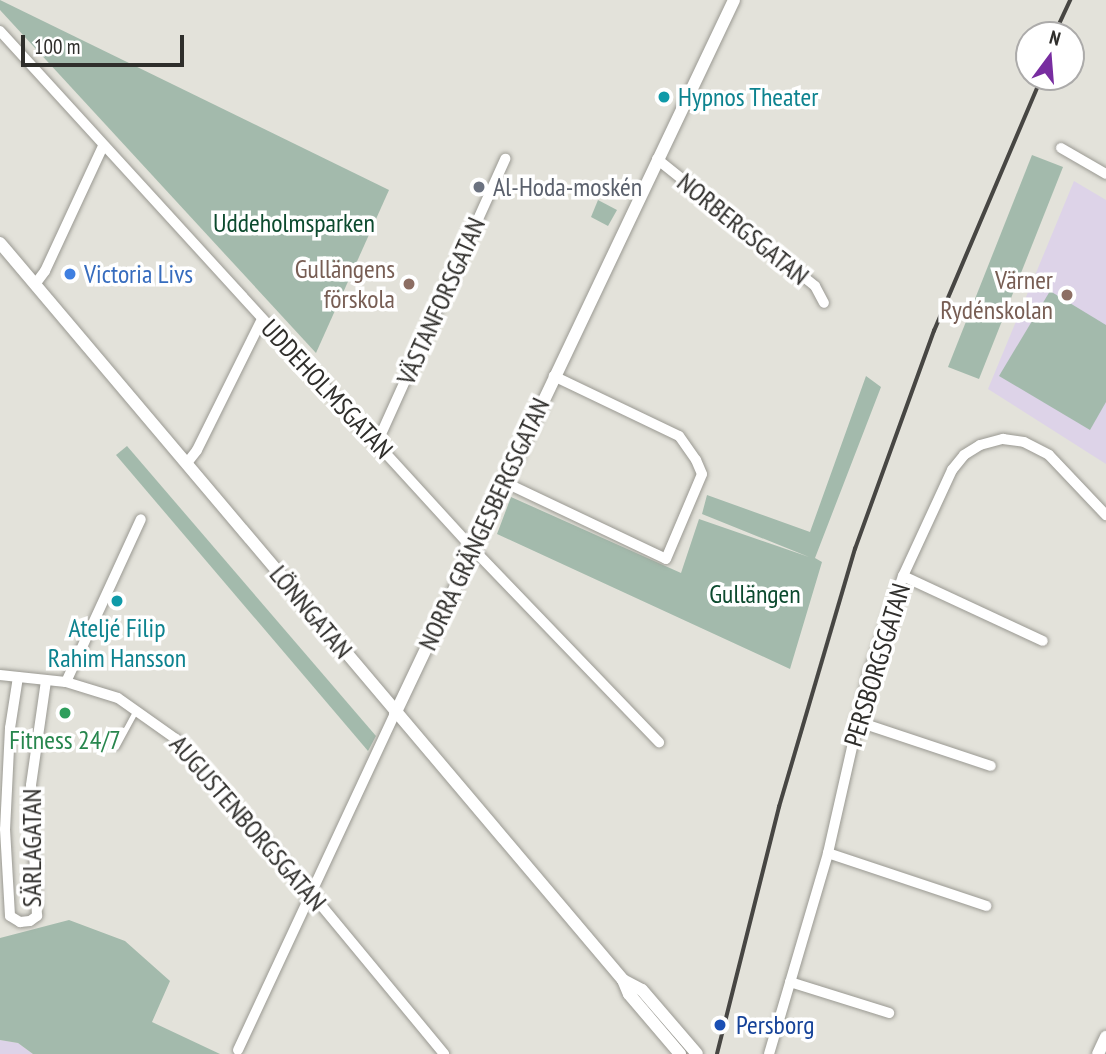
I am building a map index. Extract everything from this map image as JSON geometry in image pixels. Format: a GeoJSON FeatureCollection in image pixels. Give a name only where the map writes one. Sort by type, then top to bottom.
{"type":"FeatureCollection","features":[{"type":"Feature","properties":{"kind":"street","name":"NORRA GRÄNGESBERGSGATAN"},"geometry":{"type":"LineString","coordinates":[[238,1050],[554,376],[734,0]]}},
{"type":"Feature","properties":{"kind":"street","name":"UDDEHOLMSGATAN"},"geometry":{"type":"LineString","coordinates":[[0,31],[474,550],[659,742]]}},
{"type":"Feature","properties":{"kind":"street"},"geometry":{"type":"LineString","coordinates":[[36,283],[45,271],[103,146]]}},
{"type":"Feature","properties":{"kind":"street"},"geometry":{"type":"LineString","coordinates":[[1061,148],[1106,174]]}},
{"type":"Feature","properties":{"kind":"street","name":"VÄSTANFORSGATAN"},"geometry":{"type":"LineString","coordinates":[[377,443],[505,159]]}},
{"type":"Feature","properties":{"kind":"street","name":"NORBERGSGATAN"},"geometry":{"type":"LineString","coordinates":[[657,159],[815,286],[824,303]]}},
{"type":"Feature","properties":{"kind":"street","name":"LÖNNGATAN"},"geometry":{"type":"LineString","coordinates":[[0,243],[395,714],[623,980],[629,994],[680,1054]]}},
{"type":"Feature","properties":{"kind":"street"},"geometry":{"type":"LineString","coordinates":[[187,463],[197,450],[262,320]]}},
{"type":"Feature","properties":{"kind":"street"},"geometry":{"type":"LineString","coordinates":[[504,482],[666,559],[702,474],[696,460],[679,436],[554,376]]}},
{"type":"Feature","properties":{"kind":"street","name":"PERSBORGSGATAN"},"geometry":{"type":"LineString","coordinates":[[769,1054],[828,853],[869,673],[903,576],[951,470],[973,448],[991,441],[1024,442],[1043,451],[1106,515]]}},
{"type":"Feature","properties":{"kind":"street"},"geometry":{"type":"LineString","coordinates":[[66,682],[141,519]]}},
{"type":"Feature","properties":{"kind":"street"},"geometry":{"type":"LineString","coordinates":[[903,576],[1043,641]]}},
{"type":"Feature","properties":{"kind":"street","name":"AUGUSTENBORGSGATAN"},"geometry":{"type":"LineString","coordinates":[[0,675],[66,682],[118,698],[176,739],[311,893],[444,1054]]}},
{"type":"Feature","properties":{"kind":"street","name":"SÄRLAGATAN"},"geometry":{"type":"LineString","coordinates":[[18,677],[10,728],[5,829],[10,916],[20,922],[30,921],[37,916],[31,785],[46,681]]}},
{"type":"Feature","properties":{"kind":"street"},"geometry":{"type":"LineString","coordinates":[[856,721],[991,766]]}},
{"type":"Feature","properties":{"kind":"street"},"geometry":{"type":"LineString","coordinates":[[828,853],[986,906]]}},
{"type":"Feature","properties":{"kind":"street","name":"LÖNNGATAN"},"geometry":{"type":"LineString","coordinates":[[623,980],[642,990],[697,1054]]}},
{"type":"Feature","properties":{"kind":"street"},"geometry":{"type":"LineString","coordinates":[[790,982],[889,1013]]}},
{"type":"Feature","properties":{"kind":"street"},"geometry":{"type":"LineString","coordinates":[[1098,1054],[1106,1037]]}},
{"type":"Feature","properties":{"kind":"lane"},"geometry":{"type":"LineString","coordinates":[[116,747],[137,709]]}},
{"type":"Feature","properties":{"kind":"shaded area","name":"Värner Rydénskolan"},"geometry":{"type":"Polygon","coordinates":[[[1074,181],[1106,200],[1106,464],[988,389],[1074,181]]]}},
{"type":"Feature","properties":{"kind":"shaded area"},"geometry":{"type":"Polygon","coordinates":[[[0,1040],[18,1043],[33,1054],[0,1054],[0,1040]]]}},
{"type":"Feature","properties":{"kind":"green space","name":"Uddeholmsparken"},"geometry":{"type":"Polygon","coordinates":[[[0,0],[389,190],[316,353],[0,10],[0,0]]]}},
{"type":"Feature","properties":{"kind":"green space"},"geometry":{"type":"Polygon","coordinates":[[[1032,155],[1063,167],[979,379],[948,367],[1032,155]]]}},
{"type":"Feature","properties":{"kind":"green space"},"geometry":{"type":"Polygon","coordinates":[[[598,200],[617,210],[608,226],[591,217],[598,200]]]}},
{"type":"Feature","properties":{"kind":"green space"},"geometry":{"type":"Polygon","coordinates":[[[1050,291],[1106,325],[1106,402],[1090,430],[999,376],[1050,291]]]}},
{"type":"Feature","properties":{"kind":"green space","name":"Gullängen"},"geometry":{"type":"Polygon","coordinates":[[[866,376],[881,387],[815,558],[822,562],[790,669],[497,534],[511,497],[681,573],[699,519],[809,557],[702,514],[707,495],[810,532],[866,376]]]}},
{"type":"Feature","properties":{"kind":"green space"},"geometry":{"type":"Polygon","coordinates":[[[127,446],[376,736],[368,751],[116,455],[127,446]]]}},
{"type":"Feature","properties":{"kind":"green space"},"geometry":{"type":"Polygon","coordinates":[[[69,920],[125,941],[170,981],[152,1022],[220,1054],[33,1054],[18,1043],[0,1040],[0,938],[69,920]]]}},
{"type":"Feature","properties":{"kind":"railway"},"geometry":{"type":"LineString","coordinates":[[1060,21],[1070,0]]}},
{"type":"Feature","properties":{"kind":"railway"},"geometry":{"type":"LineString","coordinates":[[717,1054],[779,807],[855,549],[934,331],[1036,91]]}},
{"type":"Feature","properties":{"kind":"place","name":"Hypnos Theater"},"geometry":{"type":"Point","coordinates":[664,97]}},
{"type":"Feature","properties":{"kind":"place","name":"Al-Hoda-moskén"},"geometry":{"type":"Point","coordinates":[479,187]}},
{"type":"Feature","properties":{"kind":"place","name":"Victoria Livs"},"geometry":{"type":"Point","coordinates":[70,274]}},
{"type":"Feature","properties":{"kind":"place","name":"Gullängens förskola"},"geometry":{"type":"Point","coordinates":[409,284]}},
{"type":"Feature","properties":{"kind":"place","name":"Värner Rydénskolan"},"geometry":{"type":"Point","coordinates":[1067,295]}},
{"type":"Feature","properties":{"kind":"place","name":"Ateljé Filip Rahim Hansson"},"geometry":{"type":"Point","coordinates":[117,601]}},
{"type":"Feature","properties":{"kind":"place","name":"Fitness 24/7"},"geometry":{"type":"Point","coordinates":[65,713]}},
{"type":"Feature","properties":{"kind":"place","name":"Persborg"},"geometry":{"type":"Point","coordinates":[720,1025]}}]}
